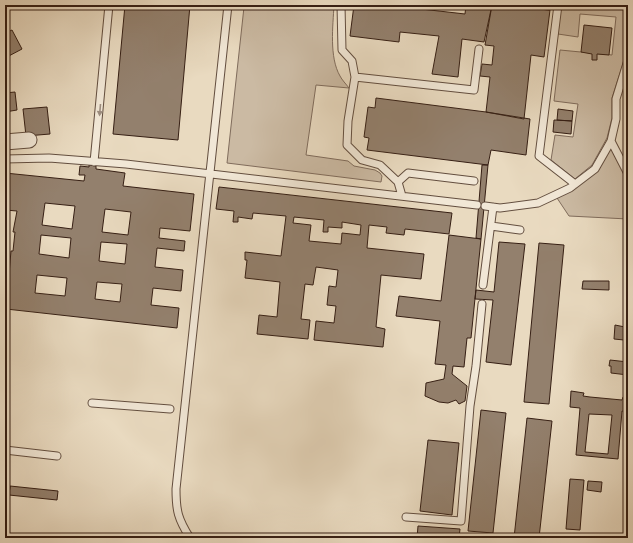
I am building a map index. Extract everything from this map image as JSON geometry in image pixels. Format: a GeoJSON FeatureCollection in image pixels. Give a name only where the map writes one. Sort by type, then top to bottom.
{"type":"FeatureCollection","features":[{"type":"Feature","properties":{"kind":"street"},"geometry":{"type":"LineString","coordinates":[[5,142],[29,140]]}},
{"type":"Feature","properties":{"kind":"lane"},"geometry":{"type":"LineString","coordinates":[[94,162],[109,5]]}},
{"type":"Feature","properties":{"kind":"lane"},"geometry":{"type":"LineString","coordinates":[[190,538],[183,527],[176,509],[176,489],[228,5]]}},
{"type":"Feature","properties":{"kind":"lane"},"geometry":{"type":"LineString","coordinates":[[341,5],[342,50],[352,61],[355,77],[348,121],[347,145],[362,160],[380,165],[398,182],[402,196]]}},
{"type":"Feature","properties":{"kind":"lane"},"geometry":{"type":"LineString","coordinates":[[558,5],[539,156],[575,184]]}},
{"type":"Feature","properties":{"kind":"lane"},"geometry":{"type":"LineString","coordinates":[[355,77],[474,90],[479,49]]}},
{"type":"Feature","properties":{"kind":"lane"},"geometry":{"type":"LineString","coordinates":[[485,206],[500,208],[538,203],[575,184],[595,169],[611,141],[616,119],[616,99],[628,60]]}},
{"type":"Feature","properties":{"kind":"lane"},"geometry":{"type":"LineString","coordinates":[[611,141],[628,174]]}},
{"type":"Feature","properties":{"kind":"lane"},"geometry":{"type":"LineString","coordinates":[[5,160],[49,158],[210,173],[477,205]]}},
{"type":"Feature","properties":{"kind":"lane"},"geometry":{"type":"LineString","coordinates":[[398,182],[408,173],[474,181]]}},
{"type":"Feature","properties":{"kind":"lane"},"geometry":{"type":"LineString","coordinates":[[483,285],[493,207]]}},
{"type":"Feature","properties":{"kind":"lane"},"geometry":{"type":"LineString","coordinates":[[491,226],[520,230]]}},
{"type":"Feature","properties":{"kind":"lane"},"geometry":{"type":"LineString","coordinates":[[406,517],[461,521],[470,406],[476,366],[482,304]]}},
{"type":"Feature","properties":{"kind":"lane"},"geometry":{"type":"LineString","coordinates":[[92,403],[170,409]]}},
{"type":"Feature","properties":{"kind":"lane"},"geometry":{"type":"LineString","coordinates":[[5,450],[57,456]]}},
{"type":"Feature","properties":{"kind":"shaded area"},"geometry":{"type":"Polygon","coordinates":[[[300,5],[334,5],[332,41],[334,60],[340,76],[349,88],[316,85],[306,155],[348,161],[354,166],[375,170],[382,176],[381,182],[227,163],[244,7],[272,9],[300,5]]]}},
{"type":"Feature","properties":{"kind":"shaded area"},"geometry":{"type":"Polygon","coordinates":[[[561,5],[628,5],[628,48],[612,98],[612,118],[607,138],[592,165],[575,179],[551,160],[555,135],[573,137],[578,104],[554,101],[560,50],[612,55],[616,17],[580,14],[578,37],[558,34],[561,5]]]}},
{"type":"Feature","properties":{"kind":"shaded area"},"geometry":{"type":"Polygon","coordinates":[[[611,147],[628,179],[628,219],[569,216],[557,198],[573,189],[598,171],[611,147]]]}},
{"type":"Feature","properties":{"kind":"building"},"geometry":{"type":"Polygon","coordinates":[[[125,5],[190,5],[178,140],[113,134],[125,5]]]}},
{"type":"Feature","properties":{"kind":"building"},"geometry":{"type":"Polygon","coordinates":[[[354,5],[386,5],[465,14],[466,5],[492,5],[484,42],[462,39],[458,77],[432,74],[439,36],[400,32],[399,42],[350,36],[354,5]]]}},
{"type":"Feature","properties":{"kind":"building"},"geometry":{"type":"Polygon","coordinates":[[[492,5],[550,10],[544,57],[531,55],[524,119],[486,112],[490,77],[480,76],[482,64],[492,65],[494,46],[485,45],[492,5]]]}},
{"type":"Feature","properties":{"kind":"building"},"geometry":{"type":"Polygon","coordinates":[[[492,5],[550,5],[550,10],[492,5]]]}},
{"type":"Feature","properties":{"kind":"building"},"geometry":{"type":"Polygon","coordinates":[[[584,25],[612,28],[609,55],[597,54],[597,60],[592,60],[592,54],[581,52],[584,25]]]}},
{"type":"Feature","properties":{"kind":"building"},"geometry":{"type":"Polygon","coordinates":[[[12,30],[22,49],[5,58],[5,33],[12,30]]]}},
{"type":"Feature","properties":{"kind":"building"},"geometry":{"type":"Polygon","coordinates":[[[15,92],[17,110],[5,112],[5,93],[15,92]]]}},
{"type":"Feature","properties":{"kind":"building"},"geometry":{"type":"Polygon","coordinates":[[[376,98],[530,119],[526,155],[491,150],[488,165],[367,150],[369,138],[364,137],[368,107],[375,108],[376,98]]]}},
{"type":"Feature","properties":{"kind":"building"},"geometry":{"type":"Polygon","coordinates":[[[47,107],[50,134],[26,136],[23,109],[47,107]]]}},
{"type":"Feature","properties":{"kind":"building"},"geometry":{"type":"Polygon","coordinates":[[[558,109],[573,111],[572,121],[557,120],[558,109]]]}},
{"type":"Feature","properties":{"kind":"building"},"geometry":{"type":"Polygon","coordinates":[[[554,120],[572,121],[571,134],[553,132],[554,120]]]}},
{"type":"Feature","properties":{"kind":"building"},"geometry":{"type":"Polygon","coordinates":[[[89,165],[96,166],[96,169],[125,173],[123,186],[194,194],[190,231],[160,228],[159,238],[185,241],[184,251],[157,248],[155,267],[183,270],[181,291],[153,288],[151,305],[179,308],[177,328],[6,309],[11,251],[13,251],[15,232],[13,232],[17,211],[5,210],[5,173],[84,181],[85,175],[79,175],[80,166],[89,167],[89,165]],[[45,203],[42,225],[72,229],[75,206],[45,203]],[[105,209],[102,232],[128,235],[131,212],[105,209]],[[41,235],[39,254],[69,258],[71,238],[41,235]],[[101,242],[99,261],[125,264],[127,244],[101,242]],[[37,275],[35,293],[65,296],[67,278],[37,275]],[[97,282],[95,299],[120,302],[122,284],[97,282]]]}},
{"type":"Feature","properties":{"kind":"building"},"geometry":{"type":"Polygon","coordinates":[[[482,165],[488,165],[481,239],[476,238],[482,165]]]}},
{"type":"Feature","properties":{"kind":"building"},"geometry":{"type":"Polygon","coordinates":[[[219,187],[452,213],[449,234],[405,229],[404,235],[386,233],[387,227],[369,225],[367,248],[424,254],[421,279],[381,275],[376,327],[385,329],[383,347],[314,340],[316,321],[334,323],[336,306],[327,305],[329,286],[336,287],[338,270],[316,267],[313,285],[305,284],[301,319],[310,320],[308,339],[257,334],[259,315],[277,317],[280,282],[245,278],[247,260],[245,260],[245,252],[281,256],[286,216],[253,213],[252,219],[238,217],[238,222],[233,222],[234,211],[216,209],[219,187]],[[294,217],[293,223],[311,225],[309,241],[341,244],[342,233],[360,235],[361,225],[342,222],[342,228],[328,227],[328,232],[323,232],[324,220],[294,217]]]}},
{"type":"Feature","properties":{"kind":"building"},"geometry":{"type":"Polygon","coordinates":[[[449,235],[481,239],[471,338],[467,338],[464,367],[453,366],[452,374],[467,386],[465,401],[459,404],[456,400],[448,403],[439,402],[425,396],[426,383],[444,379],[446,365],[435,364],[440,321],[396,316],[399,296],[441,301],[449,235]]]}},
{"type":"Feature","properties":{"kind":"building"},"geometry":{"type":"Polygon","coordinates":[[[499,242],[525,244],[511,365],[486,362],[493,300],[475,299],[476,290],[494,292],[499,242]]]}},
{"type":"Feature","properties":{"kind":"building"},"geometry":{"type":"Polygon","coordinates":[[[539,243],[564,245],[549,404],[524,402],[539,243]]]}},
{"type":"Feature","properties":{"kind":"building"},"geometry":{"type":"Polygon","coordinates":[[[583,281],[609,281],[609,290],[582,289],[583,281]]]}},
{"type":"Feature","properties":{"kind":"building"},"geometry":{"type":"Polygon","coordinates":[[[615,325],[625,327],[624,340],[614,339],[615,325]]]}},
{"type":"Feature","properties":{"kind":"building"},"geometry":{"type":"Polygon","coordinates":[[[610,360],[628,362],[628,375],[611,373],[611,366],[609,366],[610,360]]]}},
{"type":"Feature","properties":{"kind":"building"},"geometry":{"type":"Polygon","coordinates":[[[571,391],[584,393],[583,396],[590,397],[622,400],[623,397],[628,397],[628,412],[622,411],[618,459],[576,455],[580,408],[570,407],[571,391]],[[589,414],[585,452],[608,454],[612,415],[589,414]]]}},
{"type":"Feature","properties":{"kind":"building"},"geometry":{"type":"Polygon","coordinates":[[[481,410],[506,413],[493,533],[468,531],[481,410]]]}},
{"type":"Feature","properties":{"kind":"building"},"geometry":{"type":"Polygon","coordinates":[[[527,418],[552,421],[539,538],[514,538],[527,418]]]}},
{"type":"Feature","properties":{"kind":"building"},"geometry":{"type":"Polygon","coordinates":[[[428,440],[459,443],[452,515],[420,511],[428,440]]]}},
{"type":"Feature","properties":{"kind":"building"},"geometry":{"type":"Polygon","coordinates":[[[570,479],[584,480],[580,530],[566,529],[570,479]]]}},
{"type":"Feature","properties":{"kind":"building"},"geometry":{"type":"Polygon","coordinates":[[[588,481],[602,482],[601,492],[587,490],[588,481]]]}},
{"type":"Feature","properties":{"kind":"building"},"geometry":{"type":"Polygon","coordinates":[[[5,485],[10,486],[9,495],[5,495],[5,485]]]}},
{"type":"Feature","properties":{"kind":"building"},"geometry":{"type":"Polygon","coordinates":[[[10,486],[58,491],[57,500],[9,495],[10,486]]]}},
{"type":"Feature","properties":{"kind":"building"},"geometry":{"type":"Polygon","coordinates":[[[418,526],[460,529],[459,538],[417,538],[418,526]]]}}]}
